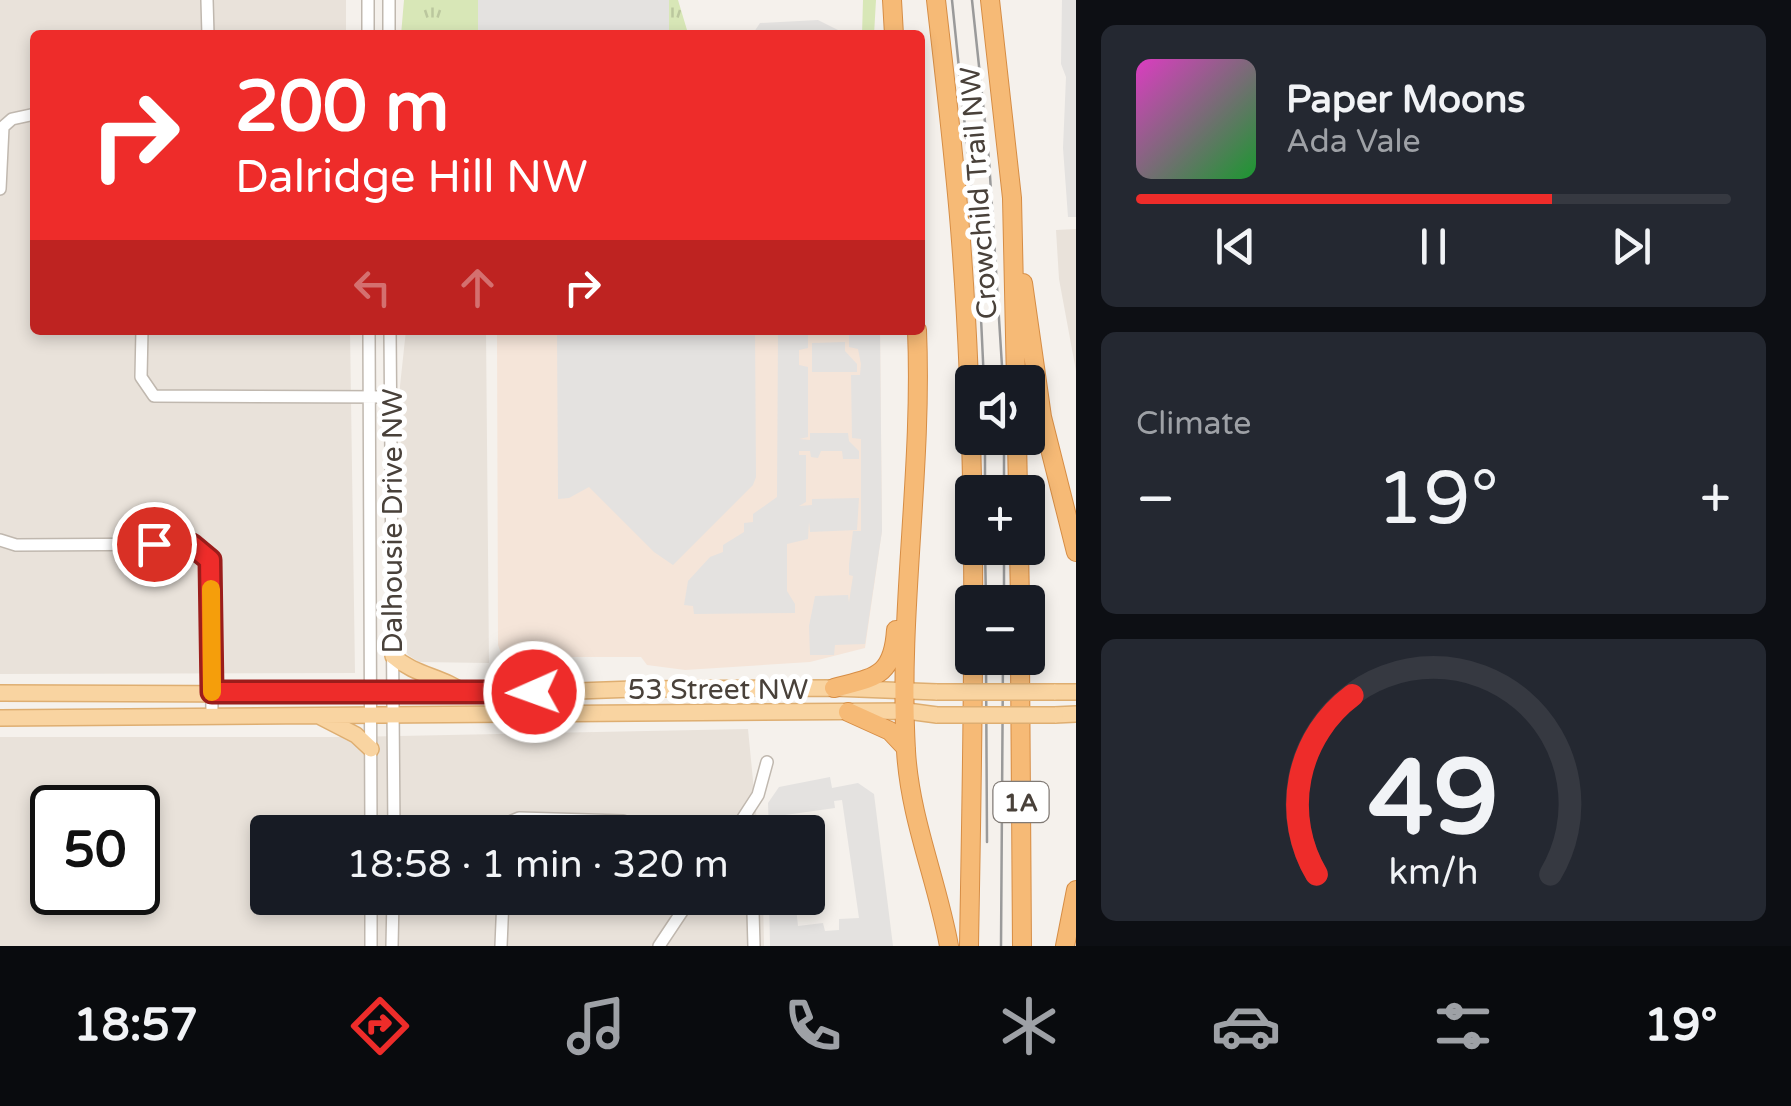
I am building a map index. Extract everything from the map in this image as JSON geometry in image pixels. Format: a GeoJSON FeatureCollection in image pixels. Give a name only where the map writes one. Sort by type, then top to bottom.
{"type":"FeatureCollection","features":[{"type":"Feature","properties":{"kind":"highway"},"geometry":{"type":"LineString","coordinates":[[892,0],[894,30]]}},
{"type":"Feature","properties":{"kind":"highway","name":"Crowchild Trail NW"},"geometry":{"type":"LineString","coordinates":[[936,0],[962,242],[967,363],[972,732],[969,946]]}},
{"type":"Feature","properties":{"kind":"highway","name":"Crowchild Trail NW"},"geometry":{"type":"LineString","coordinates":[[990,0],[1012,198],[1016,365]]}},
{"type":"Feature","properties":{"kind":"highway"},"geometry":{"type":"LineString","coordinates":[[1012,198],[1042,417],[1076,552]]}},
{"type":"Feature","properties":{"kind":"highway"},"geometry":{"type":"LineString","coordinates":[[917,335],[918,443],[908,551],[906,748],[912,804],[949,946]]}},
{"type":"Feature","properties":{"kind":"highway"},"geometry":{"type":"LineString","coordinates":[[834,688],[874,677],[889,664],[895,643],[900,568],[908,551]]}},
{"type":"Feature","properties":{"kind":"highway","name":"1A"},"geometry":{"type":"LineString","coordinates":[[1020,675],[1022,946]]}},
{"type":"Feature","properties":{"kind":"highway"},"geometry":{"type":"LineString","coordinates":[[848,712],[890,731],[906,748]]}},
{"type":"Feature","properties":{"kind":"highway"},"geometry":{"type":"LineString","coordinates":[[1065,946],[1076,890]]}},
{"type":"Feature","properties":{"kind":"main road"},"geometry":{"type":"LineString","coordinates":[[392,656],[410,670],[449,681],[468,695]]}},
{"type":"Feature","properties":{"kind":"main road","name":"53 Street NW"},"geometry":{"type":"LineString","coordinates":[[0,693],[468,695],[834,688],[1076,692]]}},
{"type":"Feature","properties":{"kind":"main road","name":"53 Street NW"},"geometry":{"type":"LineString","coordinates":[[0,718],[906,711],[937,715],[1076,714]]}},
{"type":"Feature","properties":{"kind":"main road"},"geometry":{"type":"LineString","coordinates":[[318,715],[356,735],[371,749]]}},
{"type":"Feature","properties":{"kind":"street"},"geometry":{"type":"LineString","coordinates":[[207,0],[208,30]]}},
{"type":"Feature","properties":{"kind":"street"},"geometry":{"type":"LineString","coordinates":[[368,0],[368,30]]}},
{"type":"Feature","properties":{"kind":"street"},"geometry":{"type":"LineString","coordinates":[[389,0],[389,30]]}},
{"type":"Feature","properties":{"kind":"street"},"geometry":{"type":"LineString","coordinates":[[0,189],[3,127],[12,119],[30,115]]}},
{"type":"Feature","properties":{"kind":"street"},"geometry":{"type":"LineString","coordinates":[[142,335],[142,384],[154,396],[391,397]]}},
{"type":"Feature","properties":{"kind":"street","name":"Dalhousie Drive NW"},"geometry":{"type":"LineString","coordinates":[[369,335],[371,815]]}},
{"type":"Feature","properties":{"kind":"street","name":"Dalhousie Drive NW"},"geometry":{"type":"LineString","coordinates":[[390,335],[394,815]]}},
{"type":"Feature","properties":{"kind":"street"},"geometry":{"type":"LineString","coordinates":[[0,540],[16,545],[185,544],[202,550],[210,566],[212,716]]}},
{"type":"Feature","properties":{"kind":"street"},"geometry":{"type":"LineString","coordinates":[[745,815],[758,795],[766,762]]}},
{"type":"Feature","properties":{"kind":"street"},"geometry":{"type":"LineString","coordinates":[[371,915],[371,946]]}},
{"type":"Feature","properties":{"kind":"street"},"geometry":{"type":"LineString","coordinates":[[392,946],[393,915]]}},
{"type":"Feature","properties":{"kind":"street"},"geometry":{"type":"LineString","coordinates":[[502,946],[503,915]]}},
{"type":"Feature","properties":{"kind":"street"},"geometry":{"type":"LineString","coordinates":[[658,946],[679,915]]}},
{"type":"Feature","properties":{"kind":"street"},"geometry":{"type":"LineString","coordinates":[[753,915],[754,946]]}},
{"type":"Feature","properties":{"kind":"shaded area"},"geometry":{"type":"Polygon","coordinates":[[[0,0],[346,0],[346,30],[30,30],[30,335],[350,335],[355,673],[0,674],[0,0]]]}},
{"type":"Feature","properties":{"kind":"shaded area"},"geometry":{"type":"Polygon","coordinates":[[[478,0],[669,0],[669,30],[478,30],[478,0]]]}},
{"type":"Feature","properties":{"kind":"shaded area"},"geometry":{"type":"Polygon","coordinates":[[[1062,0],[1076,0],[1076,217],[1068,217],[1063,148],[1066,77],[1061,64],[1062,0]]]}},
{"type":"Feature","properties":{"kind":"shaded area"},"geometry":{"type":"Polygon","coordinates":[[[818,20],[838,30],[755,30],[760,23],[818,20]]]}},
{"type":"Feature","properties":{"kind":"shaded area"},"geometry":{"type":"Polygon","coordinates":[[[1076,229],[1076,371],[1059,279],[1056,230],[1076,229]]]}},
{"type":"Feature","properties":{"kind":"shaded area"},"geometry":{"type":"Polygon","coordinates":[[[405,335],[486,335],[489,663],[419,662],[408,655],[404,646],[400,386],[405,335]]]}},
{"type":"Feature","properties":{"kind":"shaded area"},"geometry":{"type":"Polygon","coordinates":[[[497,335],[880,335],[882,531],[865,648],[810,662],[685,670],[647,665],[641,657],[509,657],[501,653],[497,335]]]}},
{"type":"Feature","properties":{"kind":"shaded area"},"geometry":{"type":"Polygon","coordinates":[[[557,335],[755,335],[756,477],[753,485],[673,565],[654,552],[589,487],[569,498],[558,499],[557,335]]]}},
{"type":"Feature","properties":{"kind":"shaded area"},"geometry":{"type":"Polygon","coordinates":[[[778,335],[808,335],[808,348],[799,350],[799,365],[808,367],[808,437],[799,439],[810,440],[810,433],[848,433],[849,441],[859,451],[859,459],[843,459],[842,451],[821,451],[818,458],[811,457],[810,451],[799,451],[799,455],[806,455],[806,502],[799,506],[812,505],[812,499],[859,498],[857,530],[810,532],[809,522],[808,539],[787,544],[787,591],[795,604],[795,613],[694,614],[693,606],[684,605],[688,581],[710,557],[723,552],[723,545],[744,532],[744,523],[753,522],[753,514],[777,497],[778,335]]]}},
{"type":"Feature","properties":{"kind":"shaded area"},"geometry":{"type":"Polygon","coordinates":[[[849,335],[880,335],[882,531],[865,644],[835,645],[834,655],[810,655],[809,626],[815,596],[848,595],[849,602],[853,531],[861,531],[861,439],[852,438],[851,375],[860,375],[861,364],[858,349],[849,347],[849,335]]]}},
{"type":"Feature","properties":{"kind":"shaded area"},"geometry":{"type":"Polygon","coordinates":[[[845,342],[845,351],[857,364],[857,372],[812,372],[812,343],[845,342]]]}},
{"type":"Feature","properties":{"kind":"shaded area"},"geometry":{"type":"Polygon","coordinates":[[[748,729],[756,815],[250,815],[250,915],[763,915],[764,946],[0,946],[0,737],[350,737],[748,729]]]}},
{"type":"Feature","properties":{"kind":"shaded area"},"geometry":{"type":"Polygon","coordinates":[[[830,777],[832,788],[858,783],[874,794],[893,946],[770,946],[769,915],[797,915],[798,926],[823,923],[825,931],[839,930],[839,919],[859,918],[842,800],[834,801],[835,808],[768,815],[768,803],[779,787],[830,777]]]}},
{"type":"Feature","properties":{"kind":"green space"},"geometry":{"type":"Polygon","coordinates":[[[404,0],[478,0],[478,30],[401,30],[404,0]]]}},
{"type":"Feature","properties":{"kind":"green space"},"geometry":{"type":"Polygon","coordinates":[[[669,0],[678,0],[687,30],[669,30],[669,0]]]}},
{"type":"Feature","properties":{"kind":"green space"},"geometry":{"type":"Polygon","coordinates":[[[863,0],[876,0],[874,30],[862,30],[863,0]]]}},
{"type":"Feature","properties":{"kind":"tram line"},"geometry":{"type":"LineString","coordinates":[[952,0],[978,254],[983,365]]}},
{"type":"Feature","properties":{"kind":"tram line"},"geometry":{"type":"LineString","coordinates":[[972,0],[989,160],[1002,365]]}},
{"type":"Feature","properties":{"kind":"tram line"},"geometry":{"type":"LineString","coordinates":[[985,455],[985,475]]}},
{"type":"Feature","properties":{"kind":"tram line"},"geometry":{"type":"LineString","coordinates":[[1004,455],[1004,475]]}},
{"type":"Feature","properties":{"kind":"tram line"},"geometry":{"type":"LineString","coordinates":[[985,565],[986,585]]}},
{"type":"Feature","properties":{"kind":"tram line"},"geometry":{"type":"LineString","coordinates":[[1004,565],[1004,585]]}},
{"type":"Feature","properties":{"kind":"tram line"},"geometry":{"type":"LineString","coordinates":[[986,675],[987,842]]}},
{"type":"Feature","properties":{"kind":"tram line"},"geometry":{"type":"LineString","coordinates":[[1001,946],[1003,675]]}},
{"type":"Feature","properties":{"kind":"slow traffic"},"geometry":{"type":"LineString","coordinates":[[211,589],[212,692]]}},
{"type":"Feature","properties":{"kind":"route"},"geometry":{"type":"LineString","coordinates":[[154,544],[192,545],[210,560],[212,692],[534,692]]}}]}
